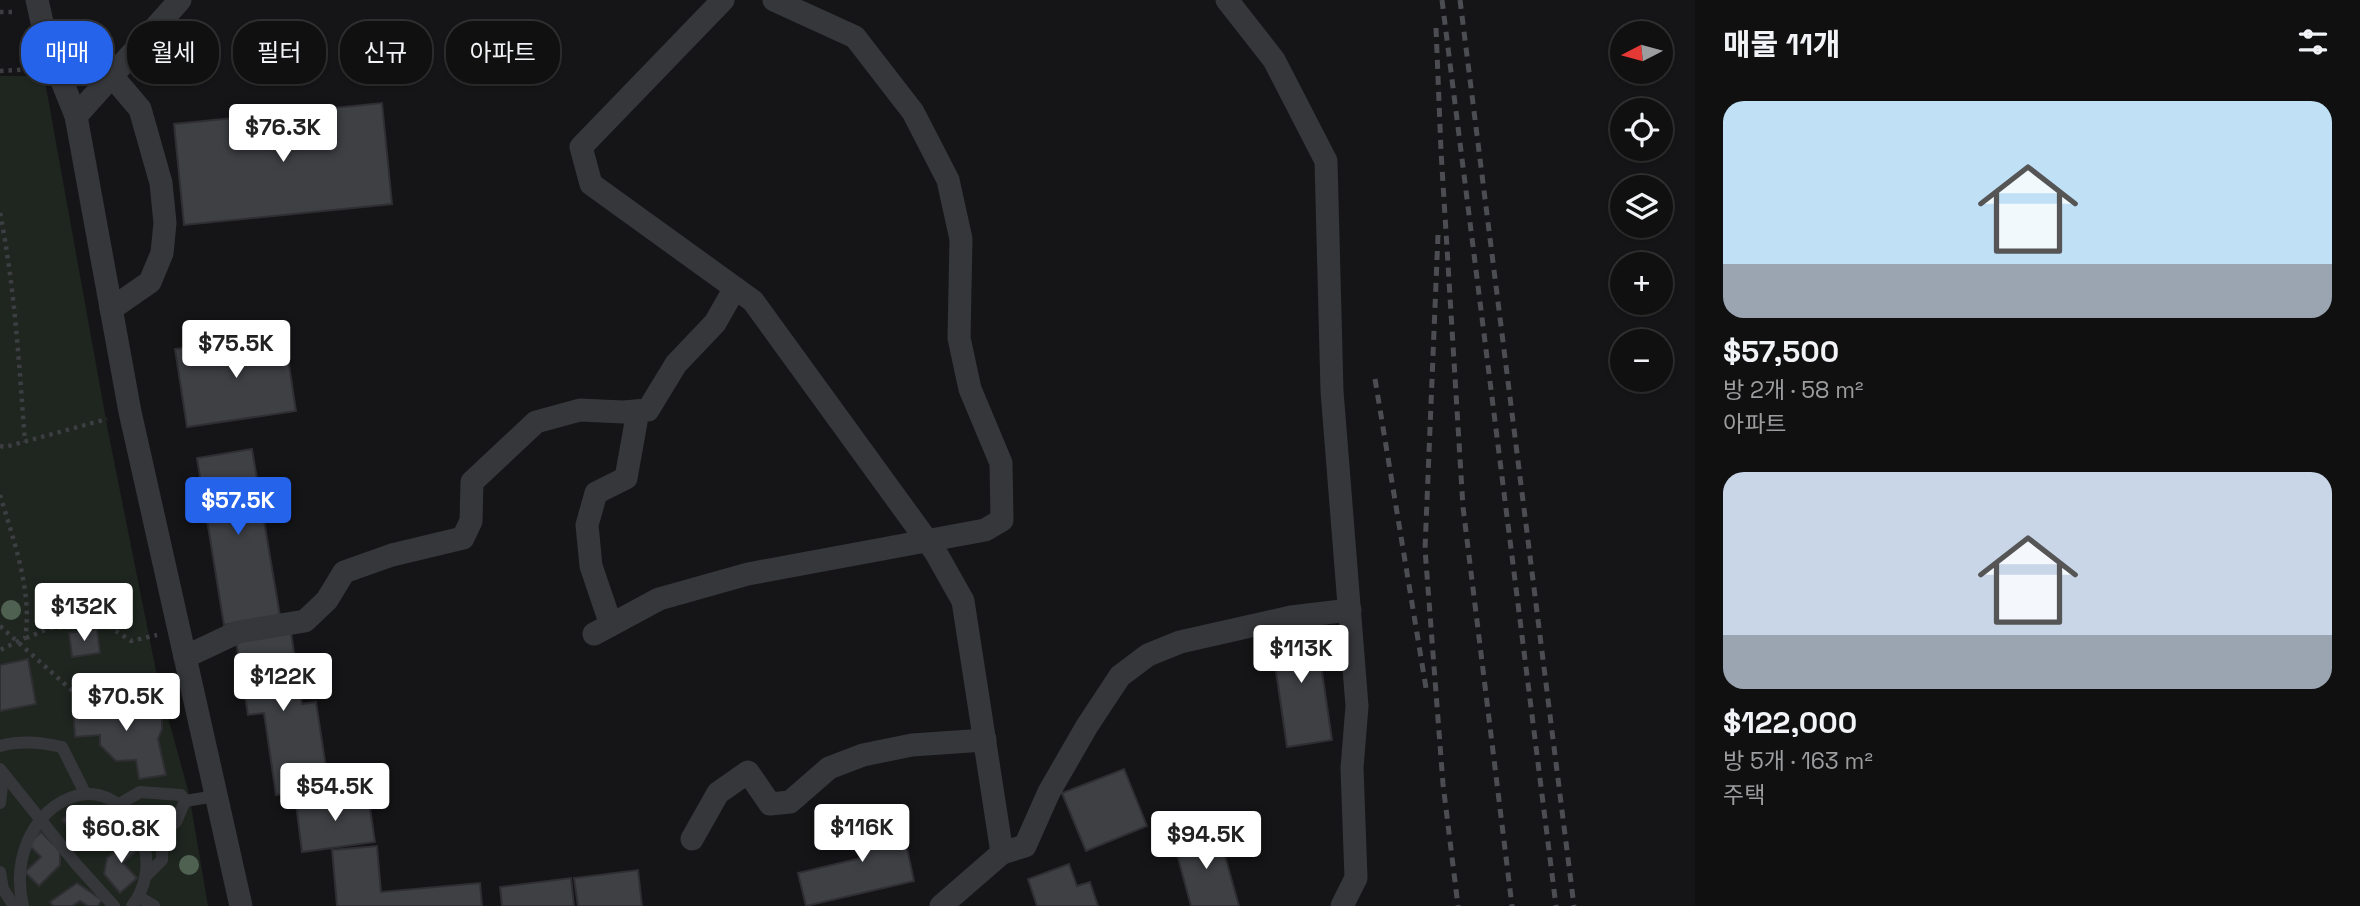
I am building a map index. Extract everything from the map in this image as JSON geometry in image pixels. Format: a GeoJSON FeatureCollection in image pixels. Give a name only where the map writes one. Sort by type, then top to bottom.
{"type":"FeatureCollection","features":[{"type":"Feature","properties":{"kind":"street"},"geometry":{"type":"LineString","coordinates":[[37,0],[47,44],[76,116],[130,412],[241,906]]}},
{"type":"Feature","properties":{"kind":"street"},"geometry":{"type":"LineString","coordinates":[[113,75],[180,0]]}},
{"type":"Feature","properties":{"kind":"street"},"geometry":{"type":"LineString","coordinates":[[723,0],[581,147],[591,184],[753,301],[928,541],[963,601],[1002,853]]}},
{"type":"Feature","properties":{"kind":"street"},"geometry":{"type":"LineString","coordinates":[[638,411],[626,478],[596,493],[587,525],[591,566],[603,630],[659,598],[748,574],[985,530],[1002,520],[1001,463],[970,389],[959,338],[961,239],[948,180],[913,112],[855,37],[774,0]]}},
{"type":"Feature","properties":{"kind":"street"},"geometry":{"type":"LineString","coordinates":[[1227,0],[1274,60],[1326,161],[1332,391],[1357,706],[1352,768],[1356,878],[1342,906]]}},
{"type":"Feature","properties":{"kind":"street"},"geometry":{"type":"LineString","coordinates":[[111,309],[150,282],[162,253],[165,223],[161,183],[140,109],[113,77]]}},
{"type":"Feature","properties":{"kind":"street"},"geometry":{"type":"LineString","coordinates":[[76,116],[105,84]]}},
{"type":"Feature","properties":{"kind":"street"},"geometry":{"type":"LineString","coordinates":[[185,657],[238,632],[305,621],[327,600],[344,572],[392,555],[463,538],[471,521],[472,482],[536,422],[580,410],[648,410],[676,364],[715,323],[735,288]]}},
{"type":"Feature","properties":{"kind":"street"},"geometry":{"type":"LineString","coordinates":[[941,906],[1002,853],[1026,846],[1049,792],[1087,726],[1120,676],[1148,655],[1180,642],[1291,617],[1350,610]]}},
{"type":"Feature","properties":{"kind":"street"},"geometry":{"type":"LineString","coordinates":[[692,839],[718,793],[748,772],[770,804],[790,802],[829,768],[863,755],[912,745],[985,740]]}},
{"type":"Feature","properties":{"kind":"lane"},"geometry":{"type":"LineString","coordinates":[[0,746],[43,742],[62,747],[85,793]]}},
{"type":"Feature","properties":{"kind":"lane"},"geometry":{"type":"LineString","coordinates":[[0,803],[4,774]]}},
{"type":"Feature","properties":{"kind":"lane"},"geometry":{"type":"LineString","coordinates":[[4,774],[76,864],[114,906]]}},
{"type":"Feature","properties":{"kind":"lane"},"geometry":{"type":"LineString","coordinates":[[116,806],[140,792],[181,795],[185,801]]}},
{"type":"Feature","properties":{"kind":"lane"},"geometry":{"type":"LineString","coordinates":[[22,821],[39,805],[61,795],[85,793],[108,800],[128,814],[140,833],[147,854],[146,876],[135,902],[154,906]]}},
{"type":"Feature","properties":{"kind":"lane"},"geometry":{"type":"LineString","coordinates":[[185,801],[216,796]]}},
{"type":"Feature","properties":{"kind":"lane"},"geometry":{"type":"LineString","coordinates":[[146,876],[162,860],[162,831],[176,822],[185,801]]}},
{"type":"Feature","properties":{"kind":"lane"},"geometry":{"type":"LineString","coordinates":[[4,869],[4,889],[14,906]]}},
{"type":"Feature","properties":{"kind":"lane"},"geometry":{"type":"LineString","coordinates":[[4,869],[23,906]]}},
{"type":"Feature","properties":{"kind":"path"},"geometry":{"type":"LineString","coordinates":[[0,213],[17,328],[25,442]]}},
{"type":"Feature","properties":{"kind":"path"},"geometry":{"type":"LineString","coordinates":[[0,446],[25,442],[130,412]]}},
{"type":"Feature","properties":{"kind":"path"},"geometry":{"type":"LineString","coordinates":[[0,495],[17,551],[29,619],[22,639]]}},
{"type":"Feature","properties":{"kind":"path"},"geometry":{"type":"LineString","coordinates":[[0,650],[50,628],[67,625],[107,625],[131,641],[179,630]]}},
{"type":"Feature","properties":{"kind":"path"},"geometry":{"type":"LineString","coordinates":[[0,626],[22,639],[78,696],[191,683]]}},
{"type":"Feature","properties":{"kind":"shaded area"},"geometry":{"type":"Polygon","coordinates":[[[0,76],[21,76],[21,84],[45,84],[108,431],[158,681],[189,794],[208,906],[0,906],[0,76]]]}},
{"type":"Feature","properties":{"kind":"building"},"geometry":{"type":"Polygon","coordinates":[[[382,103],[392,204],[184,225],[174,124],[382,103]]]}},
{"type":"Feature","properties":{"kind":"building"},"geometry":{"type":"Polygon","coordinates":[[[284,332],[296,411],[187,427],[175,349],[284,332]]]}},
{"type":"Feature","properties":{"kind":"building"},"geometry":{"type":"Polygon","coordinates":[[[252,449],[280,616],[224,625],[197,458],[252,449]]]}},
{"type":"Feature","properties":{"kind":"building"},"geometry":{"type":"Polygon","coordinates":[[[1315,624],[1332,740],[1287,747],[1270,630],[1315,624]]]}},
{"type":"Feature","properties":{"kind":"building"},"geometry":{"type":"Polygon","coordinates":[[[97,629],[100,653],[72,657],[69,633],[97,629]]]}},
{"type":"Feature","properties":{"kind":"building"},"geometry":{"type":"Polygon","coordinates":[[[291,633],[302,704],[316,702],[329,787],[276,795],[264,713],[248,715],[236,641],[291,633]]]}},
{"type":"Feature","properties":{"kind":"building"},"geometry":{"type":"Polygon","coordinates":[[[28,659],[36,704],[0,711],[0,665],[28,659]]]}},
{"type":"Feature","properties":{"kind":"building"},"geometry":{"type":"Polygon","coordinates":[[[140,698],[152,703],[162,715],[162,729],[158,739],[166,775],[139,779],[136,760],[116,761],[100,745],[100,735],[75,737],[73,707],[111,706],[128,699],[140,698]]]}},
{"type":"Feature","properties":{"kind":"building"},"geometry":{"type":"Polygon","coordinates":[[[1124,769],[1147,826],[1086,851],[1062,793],[1124,769]]]}},
{"type":"Feature","properties":{"kind":"building"},"geometry":{"type":"Polygon","coordinates":[[[368,794],[375,842],[302,852],[296,804],[368,794]]]}},
{"type":"Feature","properties":{"kind":"building"},"geometry":{"type":"Polygon","coordinates":[[[104,805],[115,818],[93,838],[79,838],[62,820],[74,808],[87,821],[104,805]]]}},
{"type":"Feature","properties":{"kind":"building"},"geometry":{"type":"Polygon","coordinates":[[[891,810],[899,846],[906,844],[914,881],[806,906],[798,873],[861,858],[851,819],[891,810]]]}},
{"type":"Feature","properties":{"kind":"building"},"geometry":{"type":"Polygon","coordinates":[[[1218,831],[1239,906],[1191,906],[1174,843],[1218,831]]]}},
{"type":"Feature","properties":{"kind":"building"},"geometry":{"type":"Polygon","coordinates":[[[41,832],[60,851],[60,865],[39,886],[25,872],[41,857],[28,844],[41,832]]]}},
{"type":"Feature","properties":{"kind":"building"},"geometry":{"type":"Polygon","coordinates":[[[132,836],[141,847],[123,863],[137,878],[120,893],[104,874],[107,858],[132,836]]]}},
{"type":"Feature","properties":{"kind":"building"},"geometry":{"type":"Polygon","coordinates":[[[377,846],[381,892],[480,883],[482,906],[337,906],[332,850],[377,846]]]}},
{"type":"Feature","properties":{"kind":"building"},"geometry":{"type":"Polygon","coordinates":[[[1069,864],[1077,886],[1090,882],[1098,906],[1037,906],[1028,879],[1069,864]]]}},
{"type":"Feature","properties":{"kind":"building"},"geometry":{"type":"Polygon","coordinates":[[[638,870],[642,906],[578,906],[574,878],[638,870]]]}},
{"type":"Feature","properties":{"kind":"building"},"geometry":{"type":"Polygon","coordinates":[[[571,878],[574,906],[502,906],[500,887],[571,878]]]}},
{"type":"Feature","properties":{"kind":"building"},"geometry":{"type":"Polygon","coordinates":[[[77,883],[102,900],[98,906],[88,906],[80,901],[72,906],[53,906],[50,902],[77,883]]]}},
{"type":"Feature","properties":{"kind":"railway"},"geometry":{"type":"LineString","coordinates":[[1442,0],[1556,906]]}},
{"type":"Feature","properties":{"kind":"railway"},"geometry":{"type":"LineString","coordinates":[[1460,0],[1574,906]]}},
{"type":"Feature","properties":{"kind":"railway"},"geometry":{"type":"LineString","coordinates":[[1436,28],[1463,507],[1512,906]]}},
{"type":"Feature","properties":{"kind":"railway"},"geometry":{"type":"LineString","coordinates":[[1438,235],[1425,549],[1443,784],[1458,906]]}},
{"type":"Feature","properties":{"kind":"railway"},"geometry":{"type":"LineString","coordinates":[[1375,379],[1427,694]]}}]}
